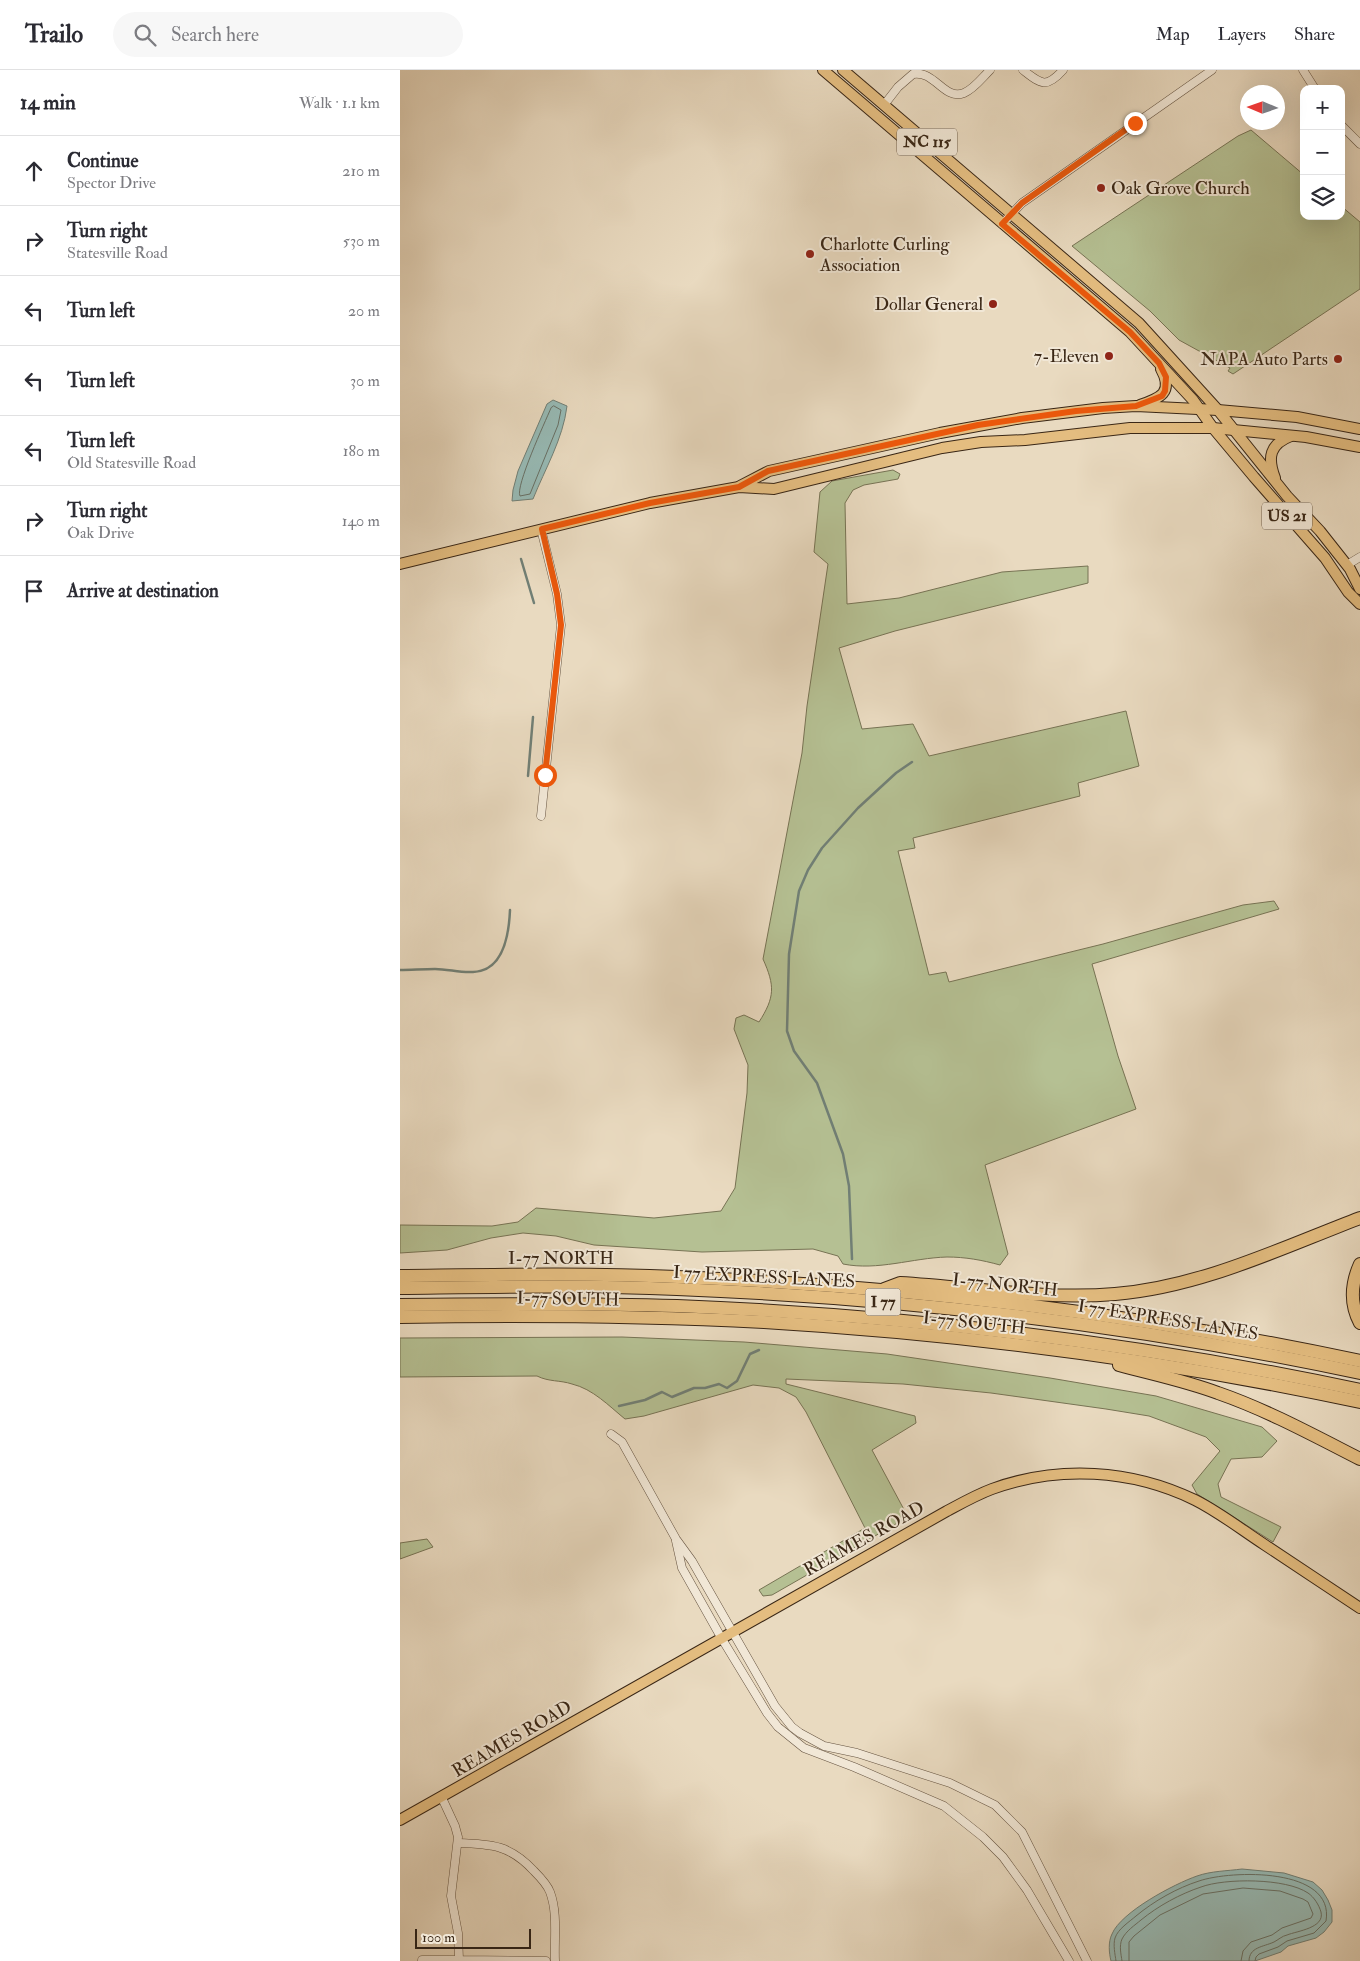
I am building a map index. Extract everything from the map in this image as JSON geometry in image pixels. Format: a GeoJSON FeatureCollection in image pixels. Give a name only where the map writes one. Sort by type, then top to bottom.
{"type":"FeatureCollection","features":[{"type":"Feature","properties":{"kind":"highway"},"geometry":{"type":"LineString","coordinates":[[882,1290],[900,1282],[1064,1295],[1116,1294],[1148,1290],[1198,1279],[1360,1218]]}},
{"type":"Feature","properties":{"kind":"highway"},"geometry":{"type":"LineString","coordinates":[[1360,1264],[1352,1294],[1354,1308],[1360,1324]]}},
{"type":"Feature","properties":{"kind":"highway","name":"I-77 NORTH"},"geometry":{"type":"LineString","coordinates":[[400,1276],[582,1275],[722,1279],[882,1290],[1105,1314],[1245,1338],[1360,1361]]}},
{"type":"Feature","properties":{"kind":"highway","name":"I 77 EXPRESS LANES"},"geometry":{"type":"LineString","coordinates":[[400,1288],[656,1288],[768,1293],[910,1304],[1112,1328],[1243,1350],[1360,1373]]}},
{"type":"Feature","properties":{"kind":"highway","name":"I 77 EXPRESS LANES"},"geometry":{"type":"LineString","coordinates":[[400,1305],[674,1306],[766,1310],[918,1322],[1013,1332],[1145,1350],[1240,1366],[1360,1390]]}},
{"type":"Feature","properties":{"kind":"highway","name":"I-77 SOUTH"},"geometry":{"type":"LineString","coordinates":[[400,1317],[573,1316],[720,1320],[878,1331],[1058,1350],[1229,1376],[1360,1402]]}},
{"type":"Feature","properties":{"kind":"highway"},"geometry":{"type":"LineString","coordinates":[[1058,1350],[1218,1393],[1275,1416],[1360,1458]]}},
{"type":"Feature","properties":{"kind":"main road","name":"NC 115"},"geometry":{"type":"LineString","coordinates":[[823,70],[1130,332],[1201,409],[1213,428]]}},
{"type":"Feature","properties":{"kind":"main road","name":"NC 115"},"geometry":{"type":"LineString","coordinates":[[843,70],[1138,323],[1218,410]]}},
{"type":"Feature","properties":{"kind":"main road"},"geometry":{"type":"LineString","coordinates":[[1136,406],[1162,396],[1165,391],[1166,377],[1159,363]]}},
{"type":"Feature","properties":{"kind":"main road"},"geometry":{"type":"LineString","coordinates":[[739,487],[768,471],[940,433],[1022,418],[1082,410],[1136,406],[1218,410],[1297,418],[1360,429]]}},
{"type":"Feature","properties":{"kind":"main road","name":"US 21"},"geometry":{"type":"LineString","coordinates":[[1218,410],[1279,486],[1320,531],[1347,565],[1360,588]]}},
{"type":"Feature","properties":{"kind":"main road"},"geometry":{"type":"LineString","coordinates":[[400,564],[650,503],[739,487],[774,488],[942,448],[982,442],[1025,440],[1130,428],[1213,428],[1292,436],[1360,447]]}},
{"type":"Feature","properties":{"kind":"main road","name":"US 21"},"geometry":{"type":"LineString","coordinates":[[1213,428],[1277,505],[1316,546],[1348,592],[1360,604]]}},
{"type":"Feature","properties":{"kind":"main road"},"geometry":{"type":"LineString","coordinates":[[940,433],[942,448]]}},
{"type":"Feature","properties":{"kind":"main road"},"geometry":{"type":"LineString","coordinates":[[1279,486],[1272,470],[1271,453],[1278,442],[1292,436]]}},
{"type":"Feature","properties":{"kind":"main road","name":"REAMES ROAD"},"geometry":{"type":"LineString","coordinates":[[400,1820],[976,1496],[1012,1482],[1063,1474],[1086,1473],[1133,1479],[1175,1492],[1195,1501],[1360,1608]]}},
{"type":"Feature","properties":{"kind":"street"},"geometry":{"type":"LineString","coordinates":[[884,105],[898,87],[913,74],[927,74],[951,94],[962,94],[970,90],[990,70]]}},
{"type":"Feature","properties":{"kind":"street"},"geometry":{"type":"LineString","coordinates":[[1023,70],[1044,83],[1053,81],[1063,70]]}},
{"type":"Feature","properties":{"kind":"street"},"geometry":{"type":"LineString","coordinates":[[1002,224],[1012,213],[1036,194],[1212,70]]}},
{"type":"Feature","properties":{"kind":"street"},"geometry":{"type":"LineString","coordinates":[[1302,70],[1312,85]]}},
{"type":"Feature","properties":{"kind":"street"},"geometry":{"type":"LineString","coordinates":[[1345,129],[1360,144]]}},
{"type":"Feature","properties":{"kind":"street"},"geometry":{"type":"LineString","coordinates":[[541,816],[561,625],[557,594],[542,529]]}},
{"type":"Feature","properties":{"kind":"street"},"geometry":{"type":"LineString","coordinates":[[1347,565],[1360,557]]}},
{"type":"Feature","properties":{"kind":"street"},"geometry":{"type":"LineString","coordinates":[[611,1434],[622,1442],[676,1539],[692,1561],[775,1706],[786,1720],[800,1733],[824,1746],[857,1753],[950,1783],[995,1805],[1022,1832],[1087,1961]]}},
{"type":"Feature","properties":{"kind":"street"},"geometry":{"type":"LineString","coordinates":[[676,1539],[682,1568],[722,1639],[771,1719],[793,1741],[818,1754],[854,1767],[944,1806],[983,1837],[1003,1857],[1027,1890],[1069,1961]]}},
{"type":"Feature","properties":{"kind":"street"},"geometry":{"type":"LineString","coordinates":[[442,1798],[455,1826],[458,1843],[451,1896],[458,1933],[459,1960]]}},
{"type":"Feature","properties":{"kind":"street"},"geometry":{"type":"LineString","coordinates":[[458,1843],[481,1844],[510,1850],[525,1861],[541,1878],[550,1891],[554,1910],[554,1961]]}},
{"type":"Feature","properties":{"kind":"street"},"geometry":{"type":"LineString","coordinates":[[422,1960],[546,1961]]}},
{"type":"Feature","properties":{"kind":"green space"},"geometry":{"type":"Polygon","coordinates":[[[1251,130],[1300,172],[1300,220],[1345,220],[1345,209],[1360,222],[1360,289],[1233,374],[1228,371],[1230,368],[1179,340],[1150,311],[1072,246],[1238,136],[1251,130]]]}},
{"type":"Feature","properties":{"kind":"green space"},"geometry":{"type":"Polygon","coordinates":[[[893,470],[900,474],[898,479],[864,485],[853,490],[845,503],[847,604],[899,598],[1002,572],[1088,566],[1088,583],[895,631],[839,648],[862,729],[913,724],[929,756],[1126,711],[1139,766],[1078,783],[1080,796],[913,838],[915,848],[898,851],[929,975],[946,972],[949,982],[1103,944],[1243,905],[1274,901],[1279,909],[1092,964],[1118,1056],[1136,1109],[985,1165],[1008,1254],[1000,1265],[974,1259],[947,1257],[882,1265],[856,1266],[843,1264],[838,1256],[813,1249],[702,1252],[594,1245],[556,1236],[523,1233],[491,1238],[447,1250],[400,1253],[400,1225],[492,1226],[518,1222],[536,1208],[654,1218],[721,1211],[735,1188],[747,1093],[748,1065],[734,1029],[736,1018],[744,1015],[759,1022],[768,1005],[772,991],[770,977],[763,959],[802,753],[828,564],[814,552],[820,492],[832,481],[893,470]]]}},
{"type":"Feature","properties":{"kind":"green space"},"geometry":{"type":"Polygon","coordinates":[[[622,1337],[744,1342],[887,1354],[1156,1396],[1262,1427],[1277,1441],[1262,1457],[1231,1459],[1218,1484],[1221,1497],[1281,1527],[1273,1542],[1197,1494],[1192,1485],[1220,1451],[1206,1437],[1149,1416],[991,1393],[903,1384],[786,1379],[786,1384],[915,1416],[916,1423],[872,1450],[908,1517],[772,1595],[763,1596],[759,1590],[865,1528],[806,1412],[796,1397],[779,1388],[753,1385],[644,1416],[625,1419],[600,1398],[580,1386],[537,1376],[400,1377],[400,1338],[622,1337]]]}},
{"type":"Feature","properties":{"kind":"green space"},"geometry":{"type":"Polygon","coordinates":[[[427,1539],[433,1547],[400,1559],[400,1543],[427,1539]]]}},
{"type":"Feature","properties":{"kind":"water"},"geometry":{"type":"Polygon","coordinates":[[[553,400],[567,406],[562,430],[553,454],[533,499],[512,501],[518,471],[547,404],[553,400]]]}},
{"type":"Feature","properties":{"kind":"water"},"geometry":{"type":"Polygon","coordinates":[[[1242,1869],[1284,1873],[1313,1882],[1322,1890],[1328,1900],[1332,1910],[1332,1922],[1316,1938],[1288,1946],[1281,1952],[1255,1961],[1111,1961],[1109,1948],[1112,1934],[1117,1926],[1137,1908],[1175,1885],[1202,1874],[1242,1869]]]}},
{"type":"Feature","properties":{"kind":"waterway"},"geometry":{"type":"LineString","coordinates":[[521,559],[534,603]]}},
{"type":"Feature","properties":{"kind":"waterway"},"geometry":{"type":"LineString","coordinates":[[528,776],[533,717]]}},
{"type":"Feature","properties":{"kind":"waterway"},"geometry":{"type":"LineString","coordinates":[[852,1259],[849,1186],[843,1154],[817,1083],[794,1051],[787,1031],[789,954],[799,891],[808,870],[822,848],[858,808],[896,773],[912,762]]}},
{"type":"Feature","properties":{"kind":"waterway"},"geometry":{"type":"LineString","coordinates":[[400,970],[435,969],[468,972],[483,970],[492,965],[503,950],[510,910]]}},
{"type":"Feature","properties":{"kind":"waterway"},"geometry":{"type":"LineString","coordinates":[[619,1406],[645,1400],[662,1392],[672,1397],[694,1388],[705,1388],[719,1384],[727,1388],[737,1381],[750,1354],[759,1350]]}},
{"type":"Feature","properties":{"kind":"place","name":"Oak Grove Church"},"geometry":{"type":"Point","coordinates":[1101,188]}},
{"type":"Feature","properties":{"kind":"place","name":"Charlotte Curling Association"},"geometry":{"type":"Point","coordinates":[810,254]}},
{"type":"Feature","properties":{"kind":"place","name":"Dollar General"},"geometry":{"type":"Point","coordinates":[993,304]}},
{"type":"Feature","properties":{"kind":"place","name":"7-Eleven"},"geometry":{"type":"Point","coordinates":[1109,356]}},
{"type":"Feature","properties":{"kind":"place","name":"NAPA Auto Parts"},"geometry":{"type":"Point","coordinates":[1338,359]}},
{"type":"Feature","properties":{"kind":"route"},"geometry":{"type":"LineString","coordinates":[[545,775],[561,625],[557,594],[542,529],[650,503],[739,487],[768,471],[978,425],[1076,411],[1136,406],[1162,396],[1165,391],[1166,377],[1159,363],[1130,332],[1002,224],[1022,203],[1135,123]]}}]}
